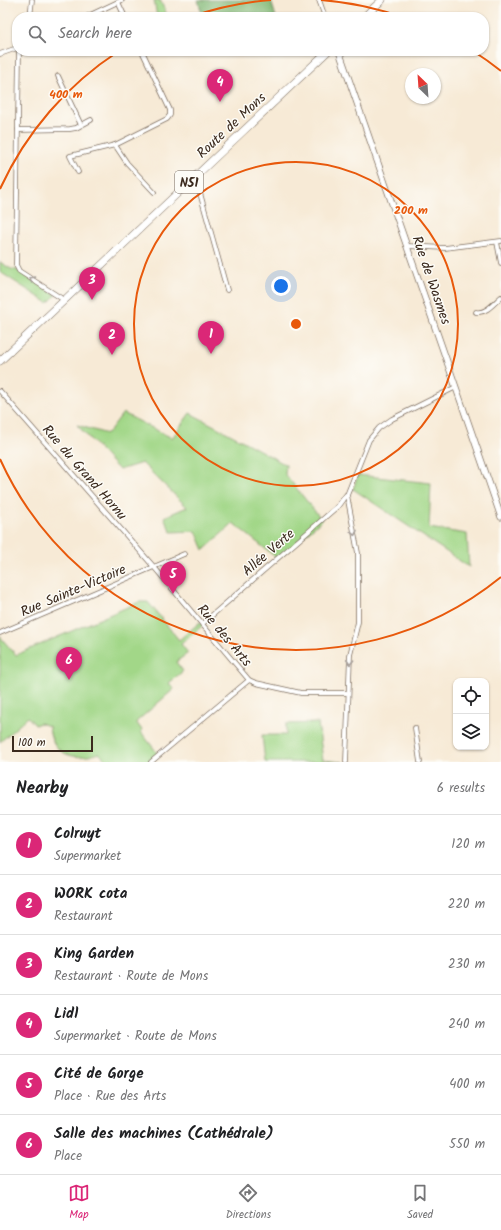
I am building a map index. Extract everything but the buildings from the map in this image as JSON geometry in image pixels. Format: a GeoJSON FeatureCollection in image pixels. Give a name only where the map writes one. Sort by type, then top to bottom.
{"type":"FeatureCollection","features":[{"type":"Feature","properties":{"kind":"main road"},"geometry":{"type":"LineString","coordinates":[[369,12],[382,0]]}},
{"type":"Feature","properties":{"kind":"main road","name":"Route de Mons"},"geometry":{"type":"LineString","coordinates":[[64,300],[323,56]]}},
{"type":"Feature","properties":{"kind":"main road","name":"N51"},"geometry":{"type":"LineString","coordinates":[[0,361],[64,300]]}},
{"type":"Feature","properties":{"kind":"street"},"geometry":{"type":"LineString","coordinates":[[31,12],[32,0]]}},
{"type":"Feature","properties":{"kind":"street"},"geometry":{"type":"LineString","coordinates":[[319,0],[323,12]]}},
{"type":"Feature","properties":{"kind":"street"},"geometry":{"type":"LineString","coordinates":[[97,12],[120,1],[123,12]]}},
{"type":"Feature","properties":{"kind":"street"},"geometry":{"type":"LineString","coordinates":[[0,54],[12,50]]}},
{"type":"Feature","properties":{"kind":"street"},"geometry":{"type":"LineString","coordinates":[[19,56],[16,267],[19,271],[64,300]]}},
{"type":"Feature","properties":{"kind":"street"},"geometry":{"type":"LineString","coordinates":[[78,172],[70,156],[115,145],[167,119],[171,112],[144,56]]}},
{"type":"Feature","properties":{"kind":"street","name":"Rue de Wasmes"},"geometry":{"type":"LineString","coordinates":[[341,56],[501,518]]}},
{"type":"Feature","properties":{"kind":"street"},"geometry":{"type":"LineString","coordinates":[[58,76],[82,125]]}},
{"type":"Feature","properties":{"kind":"street"},"geometry":{"type":"LineString","coordinates":[[18,130],[70,129],[91,120]]}},
{"type":"Feature","properties":{"kind":"street"},"geometry":{"type":"LineString","coordinates":[[115,145],[128,163],[154,192]]}},
{"type":"Feature","properties":{"kind":"street"},"geometry":{"type":"LineString","coordinates":[[192,179],[198,186],[227,290]]}},
{"type":"Feature","properties":{"kind":"street"},"geometry":{"type":"LineString","coordinates":[[407,246],[445,248],[499,241],[501,263]]}},
{"type":"Feature","properties":{"kind":"street"},"geometry":{"type":"LineString","coordinates":[[476,312],[480,313],[485,311],[501,297]]}},
{"type":"Feature","properties":{"kind":"street"},"geometry":{"type":"LineString","coordinates":[[346,762],[350,655],[358,622],[358,553],[347,495],[369,440],[379,428],[392,419],[456,387]]}},
{"type":"Feature","properties":{"kind":"street","name":"Rue du Grand Hornu"},"geometry":{"type":"LineString","coordinates":[[0,391],[154,568]]}},
{"type":"Feature","properties":{"kind":"street","name":"Allée Verte"},"geometry":{"type":"LineString","coordinates":[[202,624],[338,506],[347,495]]}},
{"type":"Feature","properties":{"kind":"street","name":"Rue Sainte-Victoire"},"geometry":{"type":"LineString","coordinates":[[0,633],[184,554]]}},
{"type":"Feature","properties":{"kind":"street","name":"Rue des Arts"},"geometry":{"type":"LineString","coordinates":[[154,568],[249,680]]}},
{"type":"Feature","properties":{"kind":"street"},"geometry":{"type":"LineString","coordinates":[[151,762],[249,680],[256,683],[301,693],[348,692]]}},
{"type":"Feature","properties":{"kind":"street"},"geometry":{"type":"LineString","coordinates":[[415,728],[420,762]]}},
{"type":"Feature","properties":{"kind":"green space"},"geometry":{"type":"Polygon","coordinates":[[[154,0],[160,0],[166,12],[156,12],[154,0]]]}},
{"type":"Feature","properties":{"kind":"green space"},"geometry":{"type":"Polygon","coordinates":[[[198,0],[271,0],[275,12],[213,12],[201,12],[198,0]]]}},
{"type":"Feature","properties":{"kind":"green space"},"geometry":{"type":"Polygon","coordinates":[[[0,262],[11,269],[17,270],[56,295],[48,303],[0,272],[0,262]]]}},
{"type":"Feature","properties":{"kind":"green space"},"geometry":{"type":"Polygon","coordinates":[[[123,413],[172,438],[190,413],[243,441],[286,465],[285,474],[322,520],[278,559],[233,523],[204,550],[196,531],[171,532],[164,517],[187,507],[142,463],[119,470],[77,425],[107,434],[123,413]]]}},
{"type":"Feature","properties":{"kind":"green space"},"geometry":{"type":"Polygon","coordinates":[[[358,475],[431,483],[429,528],[467,534],[469,567],[353,489],[358,475]]]}},
{"type":"Feature","properties":{"kind":"green space"},"geometry":{"type":"Polygon","coordinates":[[[139,602],[148,602],[179,640],[200,622],[203,625],[181,644],[188,653],[176,662],[183,671],[169,683],[174,689],[136,722],[142,730],[141,732],[159,755],[151,762],[108,762],[99,753],[81,757],[66,754],[59,750],[54,744],[49,726],[40,723],[35,725],[28,717],[0,742],[0,635],[16,655],[139,602]]]}},
{"type":"Feature","properties":{"kind":"green space"},"geometry":{"type":"Polygon","coordinates":[[[318,723],[323,760],[343,762],[265,762],[262,735],[286,735],[286,724],[318,723]]]}},
{"type":"Feature","properties":{"kind":"place","name":"Lidl"},"geometry":{"type":"Point","coordinates":[220,102]}},
{"type":"Feature","properties":{"kind":"place","name":"King Garden"},"geometry":{"type":"Point","coordinates":[92,300]}},
{"type":"Feature","properties":{"kind":"place","name":"Colruyt"},"geometry":{"type":"Point","coordinates":[211,354]}},
{"type":"Feature","properties":{"kind":"place","name":"WORK cota"},"geometry":{"type":"Point","coordinates":[112,355]}},
{"type":"Feature","properties":{"kind":"place","name":"Cité de Gorge"},"geometry":{"type":"Point","coordinates":[173,594]}},
{"type":"Feature","properties":{"kind":"place","name":"Salle des machines (Cathédrale)"},"geometry":{"type":"Point","coordinates":[69,680]}}]}
